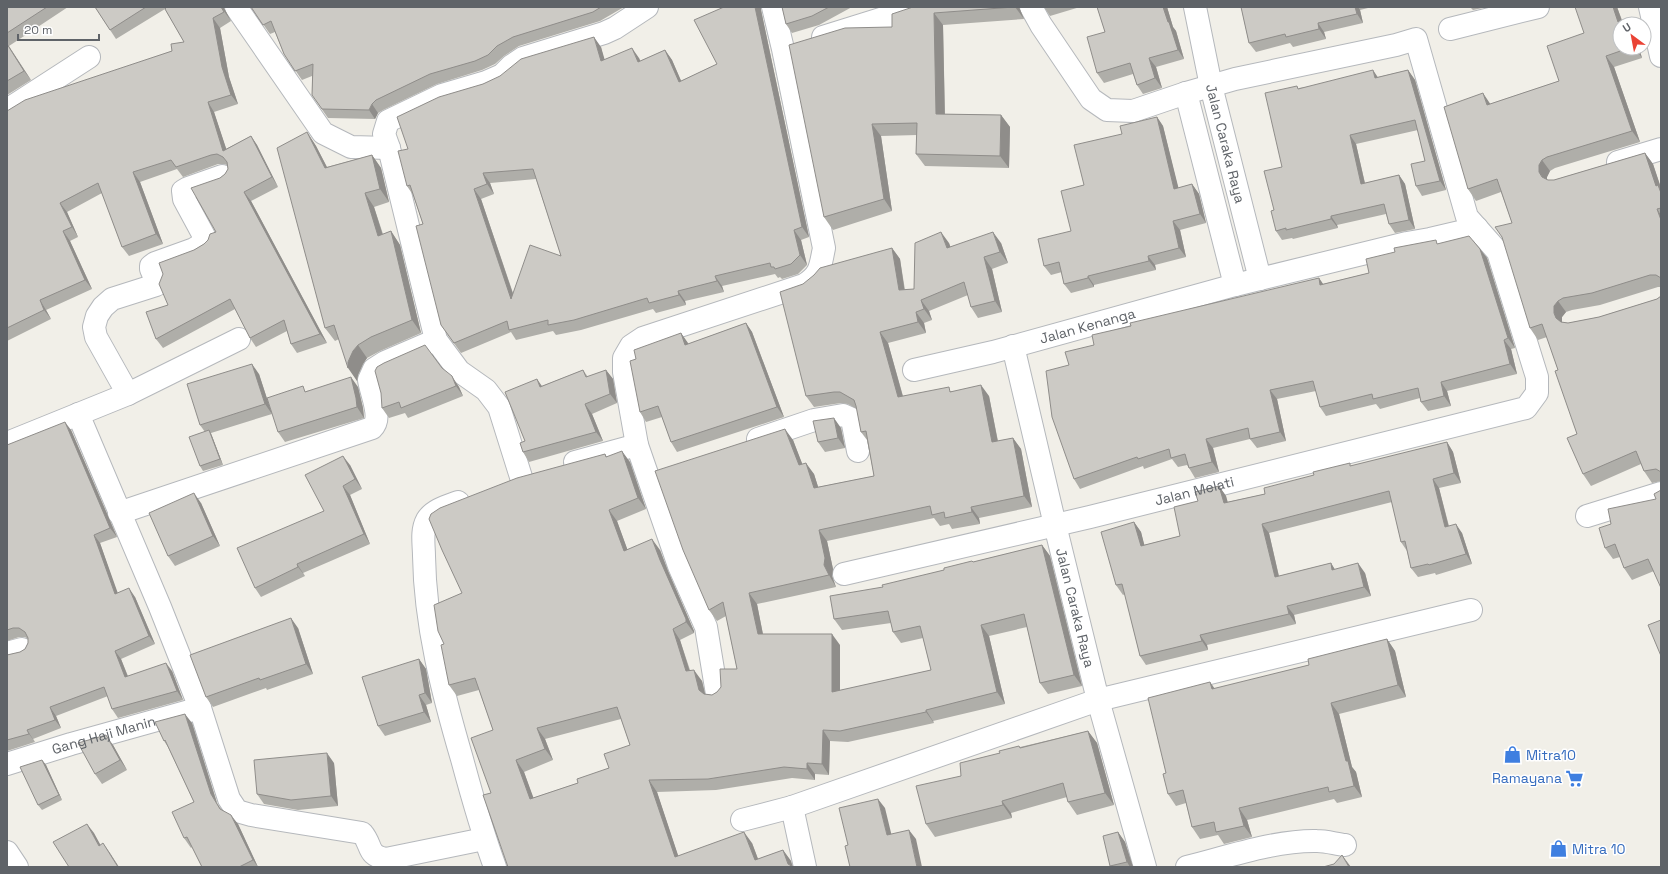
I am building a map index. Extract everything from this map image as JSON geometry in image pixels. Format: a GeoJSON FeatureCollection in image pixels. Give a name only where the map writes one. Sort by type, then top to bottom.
{"type":"FeatureCollection","features":[{"type":"Feature","properties":{"kind":"street"},"geometry":{"type":"LineString","coordinates":[[236,7],[323,133],[350,147],[389,148]]}},
{"type":"Feature","properties":{"kind":"street"},"geometry":{"type":"LineString","coordinates":[[521,477],[499,407],[486,390],[459,371],[436,340],[389,148],[384,134],[388,121],[398,115],[442,95],[486,82],[502,74],[523,58],[604,33],[615,28],[647,7]]}},
{"type":"Feature","properties":{"kind":"street"},"geometry":{"type":"LineString","coordinates":[[717,694],[706,627],[678,566],[656,472],[637,445],[624,372],[624,358],[631,346],[642,338],[804,285],[811,281],[819,272],[824,248],[796,45],[773,7]]}},
{"type":"Feature","properties":{"kind":"street"},"geometry":{"type":"LineString","coordinates":[[796,45],[919,7]]}},
{"type":"Feature","properties":{"kind":"street"},"geometry":{"type":"LineString","coordinates":[[1031,7],[1041,25],[1091,99],[1107,110],[1133,111],[1186,93],[1235,79],[1396,45],[1416,39],[1467,217],[1477,228]]}},
{"type":"Feature","properties":{"kind":"street","name":"Jalan Caraka Raya"},"geometry":{"type":"LineString","coordinates":[[1195,7],[1211,86],[1260,279]]}},
{"type":"Feature","properties":{"kind":"street"},"geometry":{"type":"LineString","coordinates":[[1450,29],[1538,7]]}},
{"type":"Feature","properties":{"kind":"street"},"geometry":{"type":"LineString","coordinates":[[1650,7],[1661,56]]}},
{"type":"Feature","properties":{"kind":"street"},"geometry":{"type":"LineString","coordinates":[[7,110],[89,57]]}},
{"type":"Feature","properties":{"kind":"street","name":"Jalan Caraka Raya"},"geometry":{"type":"LineString","coordinates":[[1186,93],[1235,285]]}},
{"type":"Feature","properties":{"kind":"street"},"geometry":{"type":"LineString","coordinates":[[1596,169],[1661,150]]}},
{"type":"Feature","properties":{"kind":"street"},"geometry":{"type":"LineString","coordinates":[[128,394],[96,337],[94,327],[97,316],[103,307],[112,299],[156,285],[157,282],[151,270],[151,266],[155,263],[194,249],[204,243],[204,236],[184,198],[183,191],[222,176]]}},
{"type":"Feature","properties":{"kind":"street","name":"Jalan Kenanga"},"geometry":{"type":"LineString","coordinates":[[914,370],[1013,346],[1235,285],[1407,243],[1477,228]]}},
{"type":"Feature","properties":{"kind":"street","name":"Jalan Melati"},"geometry":{"type":"LineString","coordinates":[[844,574],[1055,525],[1526,408],[1537,393],[1537,377],[1498,252],[1477,228]]}},
{"type":"Feature","properties":{"kind":"street"},"geometry":{"type":"LineString","coordinates":[[7,443],[128,394],[239,339]]}},
{"type":"Feature","properties":{"kind":"street"},"geometry":{"type":"LineString","coordinates":[[119,512],[372,428],[376,425],[377,414],[369,380],[374,369],[385,362],[436,340]]}},
{"type":"Feature","properties":{"kind":"street","name":"Jalan Caraka Raya"},"geometry":{"type":"LineString","coordinates":[[1013,346],[1098,700],[1145,867]]}},
{"type":"Feature","properties":{"kind":"street"},"geometry":{"type":"LineString","coordinates":[[78,414],[160,607],[200,708],[230,799],[237,811],[251,815],[362,833],[368,840],[371,852],[378,857],[386,859],[484,839]]}},
{"type":"Feature","properties":{"kind":"street"},"geometry":{"type":"LineString","coordinates":[[739,445],[814,420],[842,415],[852,419],[858,451]]}},
{"type":"Feature","properties":{"kind":"street"},"geometry":{"type":"LineString","coordinates":[[500,485],[521,477],[637,445]]}},
{"type":"Feature","properties":{"kind":"street"},"geometry":{"type":"LineString","coordinates":[[1587,516],[1661,493]]}},
{"type":"Feature","properties":{"kind":"street"},"geometry":{"type":"LineString","coordinates":[[478,494],[442,508],[430,516],[426,521],[424,531],[424,553],[430,621],[442,691],[484,839],[495,867]]}},
{"type":"Feature","properties":{"kind":"street"},"geometry":{"type":"LineString","coordinates":[[742,820],[792,807],[1098,700],[1472,610]]}},
{"type":"Feature","properties":{"kind":"street","name":"Gang Haji Manin"},"geometry":{"type":"LineString","coordinates":[[7,764],[71,744],[200,708]]}},
{"type":"Feature","properties":{"kind":"street"},"geometry":{"type":"LineString","coordinates":[[792,807],[805,867]]}},
{"type":"Feature","properties":{"kind":"street"},"geometry":{"type":"LineString","coordinates":[[1187,867],[1251,851],[1296,842],[1318,841],[1345,845]]}},
{"type":"Feature","properties":{"kind":"building"},"geometry":{"type":"Polygon","coordinates":[[[7,7],[47,7],[7,33],[7,7]]]}},
{"type":"Feature","properties":{"kind":"building"},"geometry":{"type":"Polygon","coordinates":[[[95,7],[146,7],[110,30],[95,7]]]}},
{"type":"Feature","properties":{"kind":"building"},"geometry":{"type":"Polygon","coordinates":[[[167,7],[221,7],[224,12],[213,18],[222,67],[231,95],[208,102],[223,151],[251,136],[272,177],[244,192],[320,334],[291,344],[284,320],[250,338],[230,299],[156,339],[146,312],[168,305],[159,284],[163,274],[159,263],[194,250],[208,240],[210,234],[216,232],[191,188],[220,178],[225,174],[228,169],[227,162],[223,157],[217,154],[176,167],[171,160],[133,172],[156,234],[122,247],[98,183],[60,203],[72,227],[63,231],[85,280],[40,300],[44,310],[7,328],[7,111],[25,100],[172,51],[171,44],[184,42],[165,9],[167,7]]]}},
{"type":"Feature","properties":{"kind":"building"},"geometry":{"type":"Polygon","coordinates":[[[251,7],[601,7],[593,12],[513,37],[497,46],[488,55],[475,61],[430,74],[376,100],[369,110],[322,109],[312,95],[313,64],[295,71],[284,54],[271,21],[263,25],[251,7]]]}},
{"type":"Feature","properties":{"kind":"building"},"geometry":{"type":"Polygon","coordinates":[[[724,7],[755,7],[802,227],[794,230],[800,255],[791,264],[775,269],[774,267],[771,267],[770,263],[715,276],[717,281],[678,291],[679,295],[649,303],[647,298],[574,320],[548,325],[548,320],[509,330],[507,321],[454,343],[441,325],[416,226],[423,224],[410,185],[407,186],[398,151],[408,149],[397,117],[439,97],[483,84],[500,76],[521,59],[594,37],[601,61],[632,48],[638,62],[665,50],[679,82],[717,64],[694,20],[724,7]],[[533,169],[483,173],[487,184],[474,189],[511,299],[530,245],[561,256],[533,169]]]}},
{"type":"Feature","properties":{"kind":"building"},"geometry":{"type":"Polygon","coordinates":[[[782,7],[829,7],[812,16],[786,24],[782,7]]]}},
{"type":"Feature","properties":{"kind":"building"},"geometry":{"type":"Polygon","coordinates":[[[913,7],[1014,7],[934,13],[936,114],[1001,115],[1000,156],[916,154],[917,123],[872,124],[884,199],[824,217],[789,45],[845,28],[892,27],[892,14],[913,7]]]}},
{"type":"Feature","properties":{"kind":"building"},"geometry":{"type":"Polygon","coordinates":[[[1097,7],[1163,7],[1178,50],[1149,58],[1155,78],[1137,85],[1130,63],[1097,73],[1087,37],[1105,32],[1097,7]]]}},
{"type":"Feature","properties":{"kind":"building"},"geometry":{"type":"Polygon","coordinates":[[[1241,7],[1355,7],[1357,14],[1318,23],[1319,29],[1286,37],[1285,34],[1249,43],[1241,7]]]}},
{"type":"Feature","properties":{"kind":"building"},"geometry":{"type":"Polygon","coordinates":[[[1575,7],[1613,7],[1616,16],[1612,16],[1612,54],[1606,56],[1632,131],[1547,157],[1542,160],[1539,165],[1539,172],[1542,177],[1548,180],[1554,180],[1645,153],[1656,186],[1658,185],[1661,193],[1661,208],[1657,209],[1661,220],[1661,278],[1656,275],[1650,275],[1592,293],[1563,298],[1554,306],[1554,313],[1556,318],[1561,322],[1568,323],[1599,317],[1657,299],[1661,296],[1661,472],[1656,469],[1644,471],[1636,451],[1583,474],[1567,438],[1577,434],[1555,371],[1558,370],[1542,324],[1530,328],[1502,237],[1495,227],[1512,223],[1497,179],[1468,189],[1444,107],[1483,93],[1487,105],[1559,81],[1547,46],[1584,33],[1575,7]]]}},
{"type":"Feature","properties":{"kind":"building"},"geometry":{"type":"Polygon","coordinates":[[[7,44],[24,71],[7,81],[7,44]]]}},
{"type":"Feature","properties":{"kind":"building"},"geometry":{"type":"Polygon","coordinates":[[[1373,70],[1375,78],[1408,70],[1440,181],[1416,186],[1411,164],[1425,161],[1415,120],[1350,135],[1361,184],[1399,175],[1409,220],[1389,224],[1384,204],[1331,216],[1331,219],[1276,231],[1271,211],[1274,210],[1264,171],[1282,167],[1265,93],[1297,86],[1298,89],[1373,70]]]}},
{"type":"Feature","properties":{"kind":"building"},"geometry":{"type":"Polygon","coordinates":[[[1157,117],[1174,189],[1192,184],[1200,214],[1173,221],[1179,248],[1148,256],[1149,261],[1088,276],[1088,278],[1064,284],[1059,262],[1044,266],[1038,239],[1071,231],[1061,191],[1084,185],[1074,145],[1122,134],[1120,126],[1157,117]]]}},
{"type":"Feature","properties":{"kind":"building"},"geometry":{"type":"Polygon","coordinates":[[[307,132],[325,168],[372,155],[380,189],[365,193],[378,236],[391,231],[412,320],[371,337],[358,345],[353,351],[348,362],[348,368],[334,325],[325,328],[277,148],[307,132]]]}},
{"type":"Feature","properties":{"kind":"building"},"geometry":{"type":"Polygon","coordinates":[[[941,232],[947,248],[993,232],[1000,252],[984,257],[995,301],[971,307],[964,282],[921,300],[924,309],[916,312],[918,322],[880,332],[898,397],[949,387],[950,392],[981,385],[992,442],[1013,438],[1024,496],[971,507],[972,512],[945,518],[944,512],[932,515],[930,506],[819,530],[825,558],[824,565],[829,575],[749,593],[758,634],[832,634],[832,692],[931,670],[920,626],[893,632],[888,611],[834,619],[830,596],[883,587],[882,585],[944,570],[944,568],[1042,545],[1074,675],[1040,683],[1024,614],[981,625],[997,692],[926,710],[926,712],[840,731],[823,730],[822,764],[807,763],[807,769],[784,767],[708,779],[649,780],[675,857],[744,832],[755,860],[783,850],[788,864],[793,867],[508,867],[483,795],[491,793],[471,738],[493,730],[475,678],[449,685],[441,645],[444,644],[438,631],[434,605],[462,593],[429,519],[431,514],[440,508],[517,478],[605,454],[606,457],[622,451],[638,498],[609,510],[624,551],[652,539],[686,619],[686,622],[673,629],[686,671],[694,670],[699,690],[704,694],[712,695],[721,687],[720,669],[737,669],[723,602],[709,610],[683,550],[655,471],[785,429],[799,465],[806,463],[814,488],[874,476],[866,431],[861,432],[854,400],[840,392],[806,396],[780,292],[803,284],[820,268],[892,248],[899,290],[914,289],[915,243],[941,232]],[[617,707],[537,728],[545,749],[516,760],[530,799],[578,783],[577,779],[609,768],[604,754],[630,745],[617,707]]]}},
{"type":"Feature","properties":{"kind":"building"},"geometry":{"type":"Polygon","coordinates":[[[1469,236],[1480,249],[1508,338],[1504,340],[1510,364],[1441,382],[1444,396],[1421,402],[1418,388],[1373,399],[1372,394],[1320,407],[1313,381],[1270,390],[1280,432],[1250,439],[1248,428],[1206,439],[1212,462],[1189,468],[1185,454],[1171,458],[1169,449],[1138,459],[1137,457],[1074,479],[1052,417],[1046,371],[1069,365],[1065,352],[1094,345],[1092,335],[1131,326],[1130,323],[1319,278],[1320,285],[1369,273],[1366,259],[1395,252],[1394,248],[1436,240],[1437,244],[1469,236]]]}},
{"type":"Feature","properties":{"kind":"building"},"geometry":{"type":"Polygon","coordinates":[[[746,323],[777,407],[671,442],[658,406],[640,412],[630,361],[636,359],[634,350],[681,333],[685,345],[746,323]]]}},
{"type":"Feature","properties":{"kind":"building"},"geometry":{"type":"Polygon","coordinates":[[[425,345],[442,368],[452,376],[456,386],[401,408],[399,402],[382,408],[381,393],[375,371],[377,367],[425,345]]]}},
{"type":"Feature","properties":{"kind":"building"},"geometry":{"type":"Polygon","coordinates":[[[252,364],[265,404],[200,425],[187,384],[252,364]]]}},
{"type":"Feature","properties":{"kind":"building"},"geometry":{"type":"Polygon","coordinates":[[[583,370],[586,377],[606,370],[610,394],[585,404],[596,432],[523,452],[520,443],[525,441],[505,392],[537,379],[540,387],[583,370]]]}},
{"type":"Feature","properties":{"kind":"building"},"geometry":{"type":"Polygon","coordinates":[[[351,377],[357,407],[278,432],[267,398],[303,386],[305,392],[351,377]]]}},
{"type":"Feature","properties":{"kind":"building"},"geometry":{"type":"Polygon","coordinates":[[[834,418],[838,438],[818,442],[813,421],[834,418]]]}},
{"type":"Feature","properties":{"kind":"building"},"geometry":{"type":"Polygon","coordinates":[[[65,422],[110,528],[94,535],[115,594],[129,588],[149,636],[115,651],[125,677],[166,663],[177,691],[112,709],[104,687],[50,707],[55,720],[27,730],[29,734],[7,740],[7,655],[20,652],[25,649],[28,643],[28,638],[25,632],[19,628],[7,630],[7,445],[65,422]]]}},
{"type":"Feature","properties":{"kind":"building"},"geometry":{"type":"Polygon","coordinates":[[[209,430],[220,459],[200,466],[189,437],[209,430]]]}},
{"type":"Feature","properties":{"kind":"building"},"geometry":{"type":"Polygon","coordinates":[[[1447,442],[1454,473],[1433,479],[1445,527],[1456,524],[1466,554],[1429,565],[1411,568],[1405,541],[1401,542],[1389,491],[1262,524],[1275,577],[1331,563],[1332,570],[1358,563],[1364,587],[1287,606],[1289,614],[1200,635],[1202,641],[1140,656],[1122,584],[1116,585],[1101,532],[1134,522],[1141,546],[1180,536],[1174,507],[1198,501],[1195,492],[1219,486],[1224,503],[1265,494],[1264,488],[1314,475],[1313,472],[1350,463],[1350,466],[1447,442]]]}},
{"type":"Feature","properties":{"kind":"building"},"geometry":{"type":"Polygon","coordinates":[[[343,456],[355,479],[343,486],[364,534],[297,564],[298,567],[255,588],[237,548],[324,511],[305,475],[343,456]]]}},
{"type":"Feature","properties":{"kind":"building"},"geometry":{"type":"Polygon","coordinates":[[[1661,490],[1661,588],[1648,559],[1624,568],[1615,544],[1605,548],[1599,528],[1611,524],[1608,509],[1656,499],[1654,494],[1661,490]]]}},
{"type":"Feature","properties":{"kind":"building"},"geometry":{"type":"Polygon","coordinates":[[[194,493],[213,536],[168,556],[149,513],[194,493]]]}},
{"type":"Feature","properties":{"kind":"building"},"geometry":{"type":"Polygon","coordinates":[[[291,618],[306,664],[260,680],[259,678],[206,697],[190,655],[291,618]]]}},
{"type":"Feature","properties":{"kind":"building"},"geometry":{"type":"Polygon","coordinates":[[[1661,620],[1661,656],[1648,625],[1661,620]]]}},
{"type":"Feature","properties":{"kind":"building"},"geometry":{"type":"Polygon","coordinates":[[[1387,639],[1398,685],[1331,703],[1354,786],[1329,792],[1328,787],[1239,808],[1244,826],[1216,832],[1214,822],[1192,827],[1183,790],[1168,794],[1163,774],[1166,773],[1148,698],[1210,682],[1212,689],[1309,665],[1308,659],[1387,639]]]}},
{"type":"Feature","properties":{"kind":"building"},"geometry":{"type":"Polygon","coordinates":[[[419,659],[425,693],[419,695],[424,712],[378,726],[362,677],[419,659]]]}},
{"type":"Feature","properties":{"kind":"building"},"geometry":{"type":"Polygon","coordinates":[[[185,714],[211,794],[220,809],[231,815],[253,860],[239,867],[202,867],[187,837],[184,838],[172,812],[194,802],[155,722],[185,714]]]}},
{"type":"Feature","properties":{"kind":"building"},"geometry":{"type":"Polygon","coordinates":[[[1088,731],[1105,793],[1068,802],[1063,783],[1002,801],[1003,805],[926,824],[916,786],[961,776],[960,763],[1000,753],[999,751],[1019,746],[1020,748],[1088,731]]]}},
{"type":"Feature","properties":{"kind":"building"},"geometry":{"type":"Polygon","coordinates":[[[106,735],[120,760],[95,774],[78,743],[106,735]]]}},
{"type":"Feature","properties":{"kind":"building"},"geometry":{"type":"Polygon","coordinates":[[[327,753],[331,796],[291,800],[257,794],[254,760],[327,753]]]}},
{"type":"Feature","properties":{"kind":"building"},"geometry":{"type":"Polygon","coordinates":[[[42,760],[59,795],[38,805],[20,767],[42,760]]]}},
{"type":"Feature","properties":{"kind":"building"},"geometry":{"type":"Polygon","coordinates":[[[878,799],[887,835],[909,830],[917,867],[850,867],[845,846],[848,845],[839,808],[878,799]]]}},
{"type":"Feature","properties":{"kind":"building"},"geometry":{"type":"Polygon","coordinates":[[[87,824],[99,846],[103,843],[118,867],[69,867],[53,842],[87,824]]]}},
{"type":"Feature","properties":{"kind":"building"},"geometry":{"type":"Polygon","coordinates":[[[1118,832],[1127,862],[1110,866],[1103,836],[1118,832]]]}},
{"type":"Feature","properties":{"kind":"building"},"geometry":{"type":"Polygon","coordinates":[[[1342,855],[1349,867],[1323,867],[1334,864],[1342,855]]]}},
{"type":"Feature","properties":{"kind":"place","name":"Mitra10"},"geometry":{"type":"Point","coordinates":[1513,755]}},
{"type":"Feature","properties":{"kind":"place","name":"Ramayana"},"geometry":{"type":"Point","coordinates":[1575,778]}},
{"type":"Feature","properties":{"kind":"place","name":"Mitra 10"},"geometry":{"type":"Point","coordinates":[1559,849]}}]}
